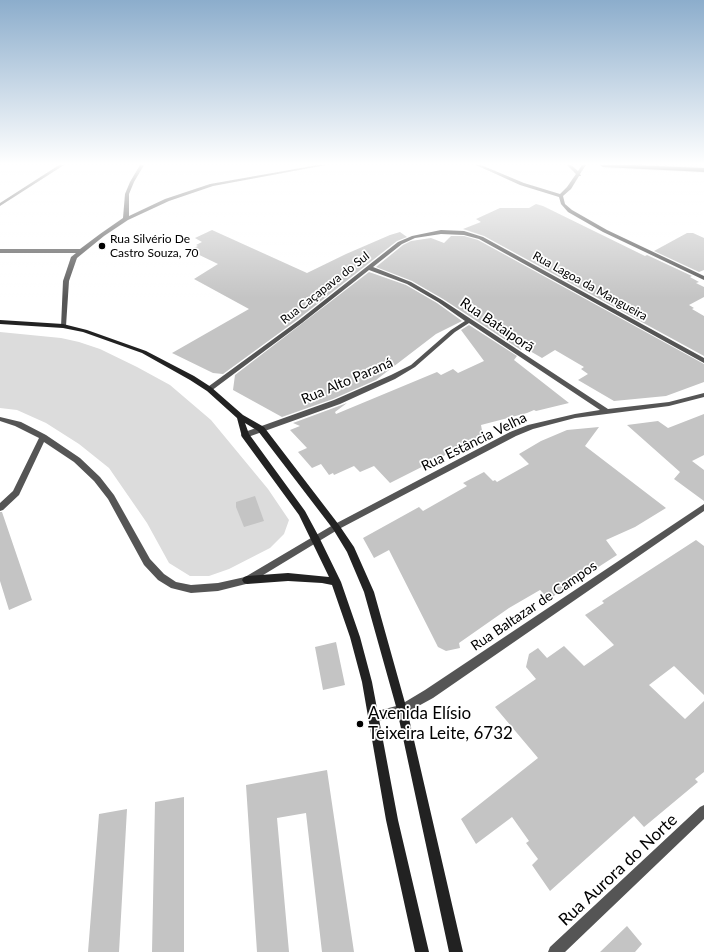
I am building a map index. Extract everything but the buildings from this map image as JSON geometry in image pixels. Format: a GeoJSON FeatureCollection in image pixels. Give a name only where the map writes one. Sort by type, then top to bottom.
{"type":"FeatureCollection","features":[{"type":"Feature","properties":{"kind":"main road"},"geometry":{"type":"LineString","coordinates":[[0,322],[63,326],[85,331],[144,352],[209,388],[240,417],[261,429],[336,527],[351,550],[369,592],[402,710],[456,952]]}},
{"type":"Feature","properties":{"kind":"main road"},"geometry":{"type":"LineString","coordinates":[[240,417],[245,435],[302,513],[316,539],[336,582],[355,637],[367,682],[392,820],[422,952]]}},
{"type":"Feature","properties":{"kind":"main road"},"geometry":{"type":"LineString","coordinates":[[248,580],[288,577],[322,578],[336,582]]}},
{"type":"Feature","properties":{"kind":"street"},"geometry":{"type":"LineString","coordinates":[[126,209],[126,219]]}},
{"type":"Feature","properties":{"kind":"street"},"geometry":{"type":"LineString","coordinates":[[63,326],[64,297],[68,272],[74,258],[80,251],[126,219],[147,209]]}},
{"type":"Feature","properties":{"kind":"street"},"geometry":{"type":"LineString","coordinates":[[569,209],[585,220],[704,278]]}},
{"type":"Feature","properties":{"kind":"street","name":"Rua Caçapava do Sul"},"geometry":{"type":"LineString","coordinates":[[209,388],[300,322],[400,243],[414,238],[442,232],[464,233]]}},
{"type":"Feature","properties":{"kind":"street","name":"Rua Lagoa da Mangueira"},"geometry":{"type":"LineString","coordinates":[[464,233],[481,238],[704,360]]}},
{"type":"Feature","properties":{"kind":"street"},"geometry":{"type":"LineString","coordinates":[[0,251],[80,251]]}},
{"type":"Feature","properties":{"kind":"street","name":"Rua Bataiporã"},"geometry":{"type":"LineString","coordinates":[[369,268],[409,283],[440,301],[606,412]]}},
{"type":"Feature","properties":{"kind":"street","name":"Rua Alto Paraná"},"geometry":{"type":"LineString","coordinates":[[245,435],[337,402],[398,374],[412,366],[453,331],[469,321]]}},
{"type":"Feature","properties":{"kind":"street","name":"Rua Estância Velha"},"geometry":{"type":"LineString","coordinates":[[0,418],[18,424],[43,437],[77,460],[97,479],[111,497],[147,562],[161,577],[174,585],[191,589],[218,587],[248,580],[336,527],[513,434],[554,420],[669,404],[704,395]]}},
{"type":"Feature","properties":{"kind":"street"},"geometry":{"type":"LineString","coordinates":[[0,508],[16,493],[43,437]]}},
{"type":"Feature","properties":{"kind":"street","name":"Rua Baltazar de Campos"},"geometry":{"type":"LineString","coordinates":[[374,717],[402,710],[430,694],[704,507]]}},
{"type":"Feature","properties":{"kind":"street","name":"Rua Aurora do Norte"},"geometry":{"type":"LineString","coordinates":[[555,952],[704,812]]}},
{"type":"Feature","properties":{"kind":"shaded area"},"geometry":{"type":"Polygon","coordinates":[[[0,332],[61,338],[79,342],[100,349],[170,385],[211,420],[268,489],[289,520],[284,534],[270,548],[229,569],[209,576],[190,576],[169,563],[147,523],[109,468],[79,444],[46,423],[17,410],[0,408],[0,332]]]}},
{"type":"Feature","properties":{"kind":"place","name":"Rua Silvério De Castro Souza, 70"},"geometry":{"type":"Point","coordinates":[102,246]}},
{"type":"Feature","properties":{"kind":"place","name":"Avenida Elísio Teixeira Leite, 6732"},"geometry":{"type":"Point","coordinates":[360,724]}}]}
